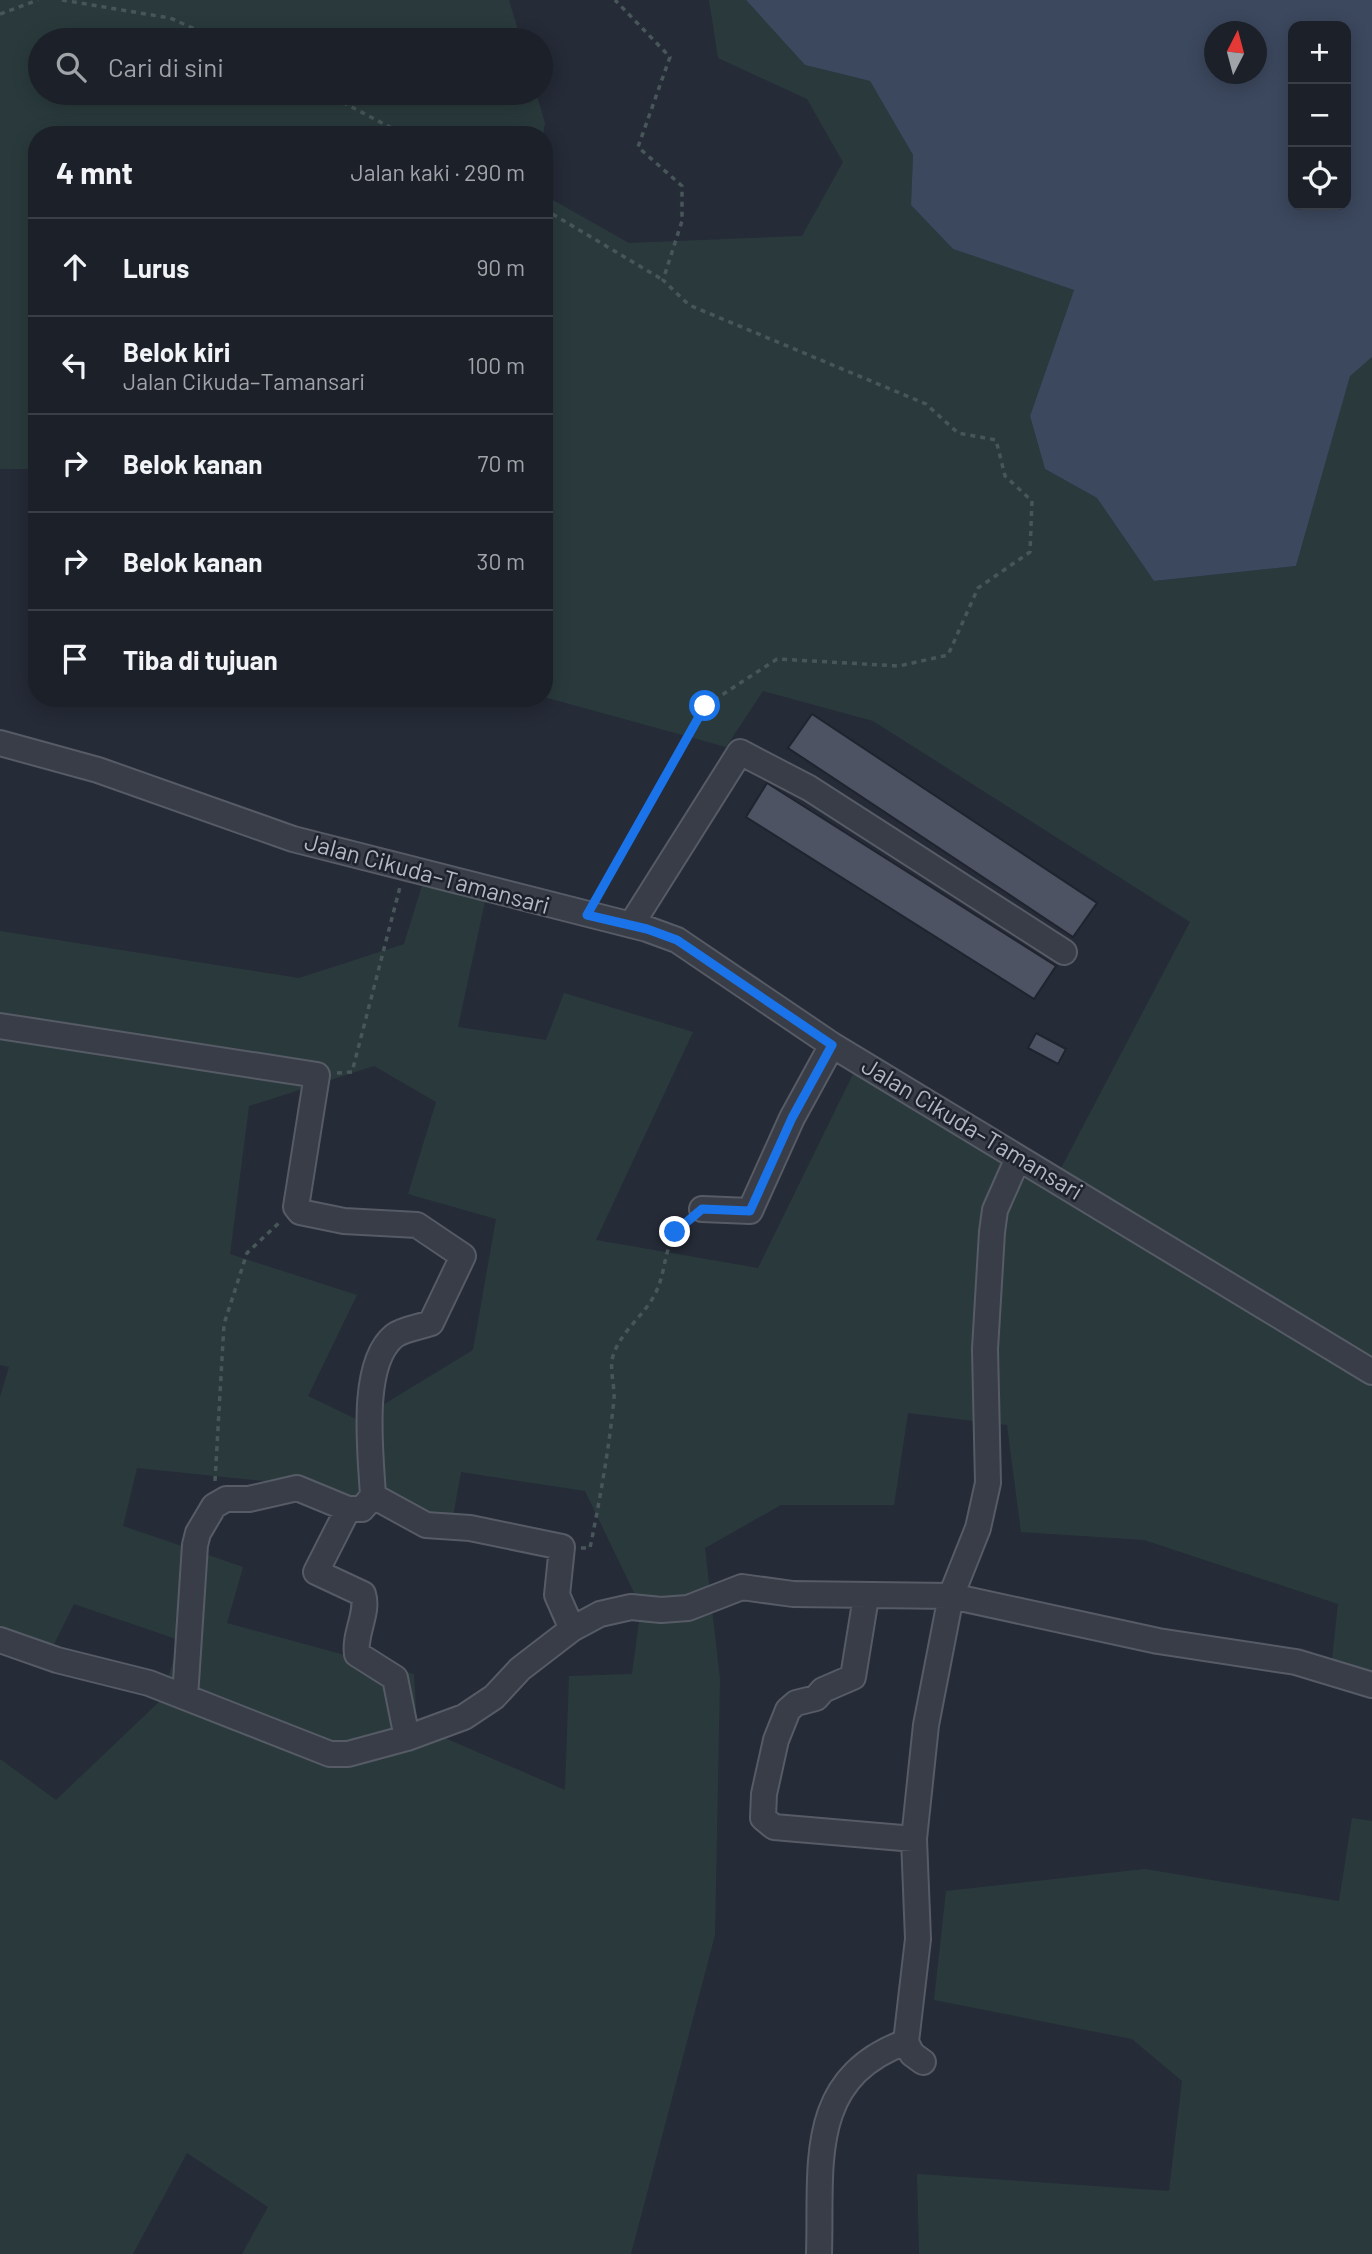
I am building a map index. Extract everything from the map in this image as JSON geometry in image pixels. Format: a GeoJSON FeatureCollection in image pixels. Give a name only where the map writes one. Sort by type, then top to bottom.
{"type":"FeatureCollection","features":[{"type":"Feature","properties":{"kind":"street","name":"Jalan Cikuda–Tamansari"},"geometry":{"type":"LineString","coordinates":[[0,743],[98,770],[293,839],[631,925],[677,940],[832,1045],[1372,1372]]}},
{"type":"Feature","properties":{"kind":"street"},"geometry":{"type":"LineString","coordinates":[[631,925],[740,752],[809,788],[1065,952]]}},
{"type":"Feature","properties":{"kind":"street"},"geometry":{"type":"LineString","coordinates":[[0,1026],[317,1075],[296,1207],[300,1212],[344,1221],[418,1225],[463,1256],[431,1323],[394,1336],[381,1357],[368,1399],[373,1496],[362,1509],[348,1509],[297,1488],[248,1499],[226,1499],[214,1506],[198,1534],[195,1545],[185,1696]]}},
{"type":"Feature","properties":{"kind":"street"},"geometry":{"type":"LineString","coordinates":[[702,1209],[750,1211],[792,1118],[832,1045]]}},
{"type":"Feature","properties":{"kind":"street"},"geometry":{"type":"LineString","coordinates":[[923,2062],[912,2053],[906,2042],[918,1939],[914,1839],[926,1725],[951,1596],[978,1528],[988,1483],[985,1349],[992,1233],[995,1210],[1018,1158]]}},
{"type":"Feature","properties":{"kind":"street"},"geometry":{"type":"LineString","coordinates":[[373,1496],[426,1525],[470,1528],[562,1547],[557,1595],[572,1629]]}},
{"type":"Feature","properties":{"kind":"street"},"geometry":{"type":"LineString","coordinates":[[348,1509],[316,1572],[363,1594],[366,1603],[355,1641],[357,1654],[365,1662],[395,1678],[407,1738]]}},
{"type":"Feature","properties":{"kind":"street"},"geometry":{"type":"LineString","coordinates":[[0,1640],[57,1660],[149,1683],[330,1754],[348,1754],[407,1738],[464,1717],[494,1697],[520,1669],[572,1629],[600,1614],[631,1606],[661,1610],[688,1608],[742,1587],[793,1594],[951,1596],[1158,1641],[1296,1662],[1372,1685]]}},
{"type":"Feature","properties":{"kind":"street"},"geometry":{"type":"LineString","coordinates":[[866,1597],[853,1677],[823,1690],[816,1698],[796,1703],[788,1710],[776,1740],[764,1794],[763,1818],[774,1827],[914,1839]]}},
{"type":"Feature","properties":{"kind":"street"},"geometry":{"type":"LineString","coordinates":[[819,2254],[822,2132],[841,2087],[870,2060],[906,2042]]}},
{"type":"Feature","properties":{"kind":"path"},"geometry":{"type":"LineString","coordinates":[[0,14],[38,0]]}},
{"type":"Feature","properties":{"kind":"path"},"geometry":{"type":"LineString","coordinates":[[62,0],[170,18],[192,28]]}},
{"type":"Feature","properties":{"kind":"path"},"geometry":{"type":"LineString","coordinates":[[615,0],[670,57],[638,147],[682,186],[682,221],[663,280]]}},
{"type":"Feature","properties":{"kind":"path"},"geometry":{"type":"LineString","coordinates":[[348,105],[388,126]]}},
{"type":"Feature","properties":{"kind":"path"},"geometry":{"type":"LineString","coordinates":[[553,214],[663,280],[689,305],[926,404],[958,433],[996,440],[1005,476],[1032,501],[1030,552],[978,588],[948,655],[899,666],[777,659],[705,706],[587,915]]}},
{"type":"Feature","properties":{"kind":"path"},"geometry":{"type":"LineString","coordinates":[[317,1075],[352,1072],[405,868]]}},
{"type":"Feature","properties":{"kind":"path"},"geometry":{"type":"LineString","coordinates":[[214,1506],[224,1324],[247,1253],[296,1207]]}},
{"type":"Feature","properties":{"kind":"path"},"geometry":{"type":"LineString","coordinates":[[562,1547],[590,1548],[601,1496],[614,1395],[612,1357],[630,1326],[656,1293],[662,1266],[675,1232],[702,1209]]}},
{"type":"Feature","properties":{"kind":"shaded area"},"geometry":{"type":"Polygon","coordinates":[[[0,0],[509,0],[517,28],[28,28],[28,105],[540,105],[545,123],[544,126],[28,126],[28,469],[0,469],[0,0]]]}},
{"type":"Feature","properties":{"kind":"shaded area"},"geometry":{"type":"Polygon","coordinates":[[[709,0],[746,0],[805,65],[870,81],[913,155],[911,205],[953,249],[1074,290],[1030,416],[1045,469],[1097,498],[1154,581],[1296,566],[1350,375],[1372,357],[1372,1683],[1331,1669],[1338,1604],[1144,1540],[1021,1532],[1007,1425],[908,1413],[894,1505],[781,1505],[705,1548],[720,1679],[715,1935],[631,2254],[242,2254],[268,2207],[187,2153],[133,2254],[0,2254],[0,1759],[56,1800],[162,1699],[179,1640],[74,1604],[51,1650],[0,1636],[0,1397],[9,1367],[0,1365],[0,931],[299,978],[404,944],[425,876],[487,892],[458,1027],[546,1040],[564,993],[693,1032],[596,1240],[758,1268],[859,1062],[1058,1174],[1190,922],[873,721],[763,691],[726,747],[553,699],[553,200],[629,243],[802,236],[843,162],[807,99],[718,58],[709,0]],[[374,1066],[249,1106],[230,1254],[357,1295],[308,1396],[358,1420],[473,1350],[496,1219],[408,1194],[436,1102],[374,1066]],[[137,1468],[123,1526],[243,1567],[227,1623],[414,1674],[417,1726],[565,1790],[569,1676],[632,1674],[641,1607],[585,1491],[461,1472],[449,1539],[332,1488],[137,1468]]]}},
{"type":"Feature","properties":{"kind":"shaded area"},"geometry":{"type":"Polygon","coordinates":[[[1352,1818],[1372,1821],[1372,2254],[919,2254],[917,2174],[1169,2191],[1182,2081],[1132,2039],[934,2000],[946,1891],[1145,1869],[1339,1901],[1352,1818]]]}},
{"type":"Feature","properties":{"kind":"water"},"geometry":{"type":"Polygon","coordinates":[[[746,0],[1372,0],[1372,357],[1350,376],[1296,566],[1154,581],[1097,498],[1045,469],[1030,416],[1074,290],[953,249],[911,205],[913,155],[870,81],[805,65],[746,0]]]}},
{"type":"Feature","properties":{"kind":"building"},"geometry":{"type":"Polygon","coordinates":[[[812,714],[1097,903],[1073,937],[788,748],[812,714]]]}},
{"type":"Feature","properties":{"kind":"building"},"geometry":{"type":"Polygon","coordinates":[[[767,783],[1056,966],[1034,999],[746,817],[767,783]]]}},
{"type":"Feature","properties":{"kind":"building"},"geometry":{"type":"Polygon","coordinates":[[[1036,1033],[1066,1049],[1058,1064],[1028,1048],[1036,1033]]]}},
{"type":"Feature","properties":{"kind":"route"},"geometry":{"type":"LineString","coordinates":[[675,1232],[702,1209],[750,1211],[792,1118],[832,1045],[677,940],[647,929],[587,915],[705,706]]}}]}
